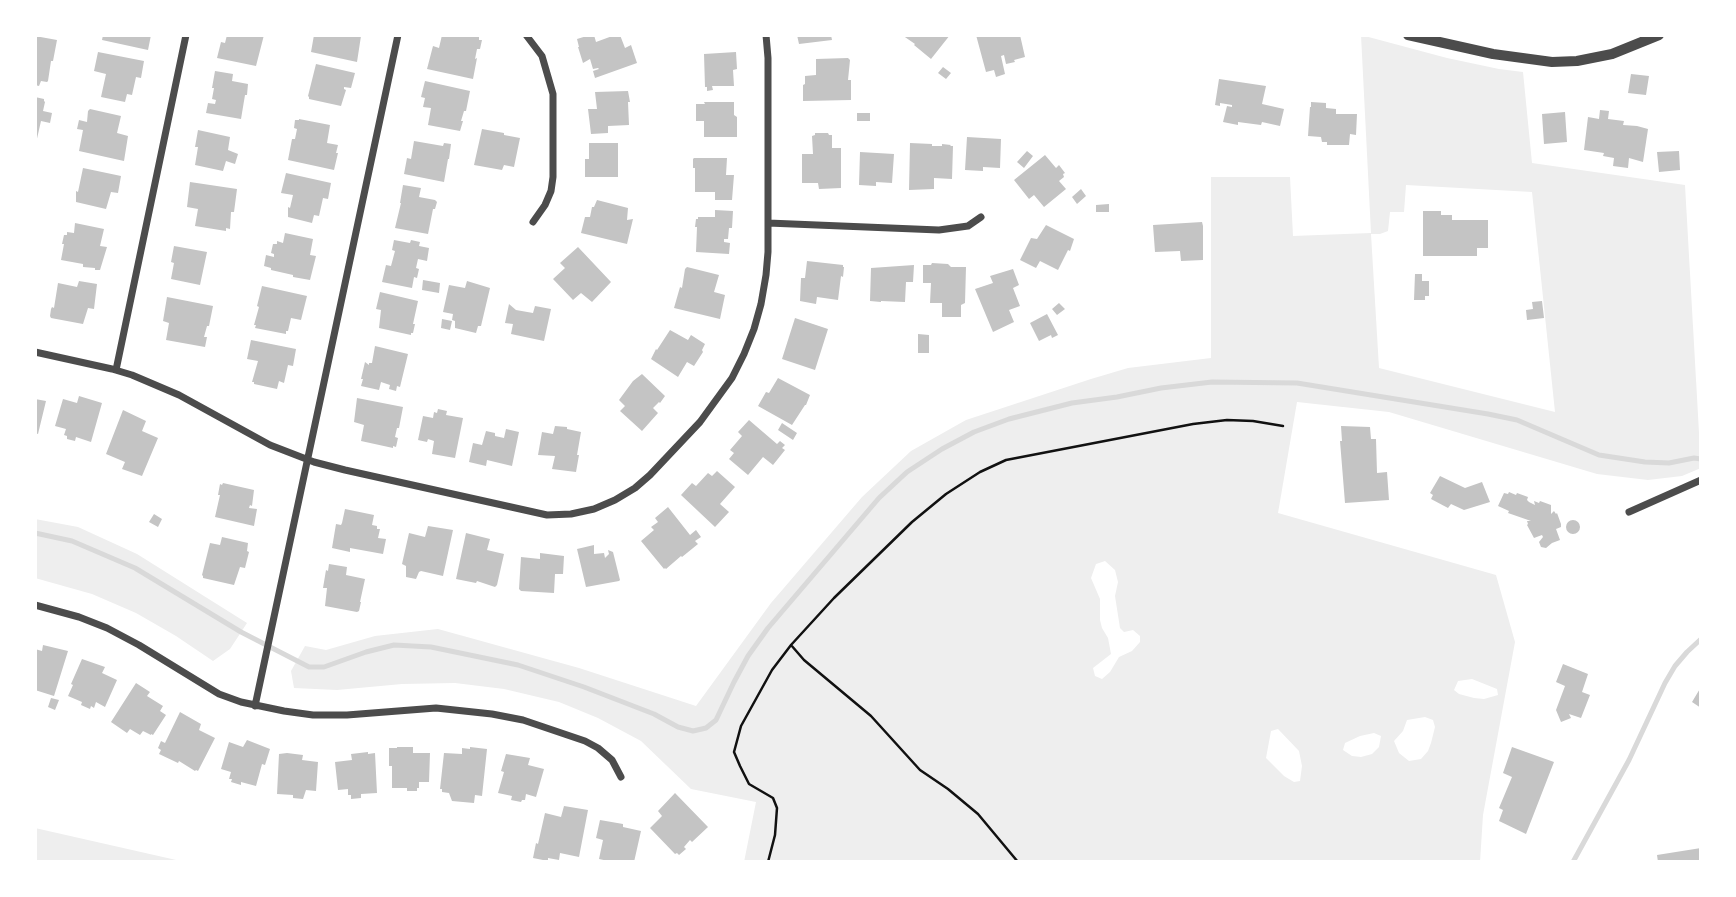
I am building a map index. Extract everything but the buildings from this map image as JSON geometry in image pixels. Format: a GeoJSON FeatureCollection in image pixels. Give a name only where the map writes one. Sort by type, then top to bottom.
{"type":"FeatureCollection","features":[{"type":"Feature","properties":{"kind":"street"},"geometry":{"type":"LineString","coordinates":[[116,370],[186,35]]}},
{"type":"Feature","properties":{"kind":"street"},"geometry":{"type":"LineString","coordinates":[[255,706],[398,35]]}},
{"type":"Feature","properties":{"kind":"street"},"geometry":{"type":"LineString","coordinates":[[526,35],[542,56],[553,94],[554,177],[545,205],[533,222]]}},
{"type":"Feature","properties":{"kind":"street"},"geometry":{"type":"LineString","coordinates":[[35,352],[116,370],[153,383],[270,444],[308,460],[547,515],[594,509],[615,500],[650,475],[700,422],[732,378],[744,354],[761,304],[766,275],[768,223],[766,35]]}},
{"type":"Feature","properties":{"kind":"street"},"geometry":{"type":"LineString","coordinates":[[1408,35],[1493,54],[1552,62],[1577,61],[1612,54],[1659,35]]}},
{"type":"Feature","properties":{"kind":"street"},"geometry":{"type":"LineString","coordinates":[[768,223],[939,230],[968,226],[981,217]]}},
{"type":"Feature","properties":{"kind":"street"},"geometry":{"type":"LineString","coordinates":[[1629,512],[1701,480]]}},
{"type":"Feature","properties":{"kind":"street"},"geometry":{"type":"LineString","coordinates":[[35,605],[107,628],[219,694],[255,706],[313,715],[436,708],[523,720],[598,748],[612,760],[621,777]]}},
{"type":"Feature","properties":{"kind":"path"},"geometry":{"type":"LineString","coordinates":[[768,862],[775,835],[777,808],[773,799],[749,784],[734,752],[741,726],[772,670],[791,645],[834,598],[912,522],[946,494],[980,472],[1006,460],[1204,422],[1253,421],[1283,426]]}},
{"type":"Feature","properties":{"kind":"path"},"geometry":{"type":"LineString","coordinates":[[791,645],[804,660],[872,716],[920,770],[978,814],[1018,862]]}},
{"type":"Feature","properties":{"kind":"shaded area"},"geometry":{"type":"Polygon","coordinates":[[[1361,35],[1447,58],[1523,72],[1532,163],[1685,185],[1701,468],[1682,476],[1648,480],[1597,474],[1389,412],[1297,402],[1278,513],[1496,575],[1515,642],[1483,815],[1480,862],[744,862],[756,802],[691,789],[641,741],[598,718],[559,702],[504,689],[455,683],[402,684],[337,690],[294,688],[291,671],[305,646],[326,650],[375,636],[438,629],[579,668],[696,706],[771,603],[862,497],[911,451],[966,420],[1091,379],[1128,368],[1211,358],[1211,177],[1290,177],[1293,236],[1371,233],[1361,35]],[[1406,185],[1404,212],[1390,212],[1388,231],[1371,234],[1379,368],[1555,412],[1532,192],[1406,185]],[[1105,561],[1096,564],[1091,578],[1100,599],[1100,620],[1111,654],[1093,668],[1095,676],[1102,679],[1119,657],[1132,651],[1140,642],[1140,636],[1133,630],[1124,632],[1120,628],[1115,596],[1118,582],[1115,570],[1105,561]],[[1472,679],[1458,681],[1454,690],[1474,698],[1484,699],[1498,695],[1497,689],[1472,679]],[[1425,717],[1407,720],[1403,731],[1394,741],[1399,753],[1409,761],[1421,759],[1431,743],[1435,727],[1433,720],[1425,717]],[[1278,729],[1271,731],[1266,758],[1284,776],[1294,782],[1300,781],[1302,766],[1299,751],[1278,729]],[[1374,733],[1345,743],[1343,750],[1352,756],[1361,757],[1372,754],[1379,747],[1381,736],[1374,733]]]}},
{"type":"Feature","properties":{"kind":"shaded area"},"geometry":{"type":"Polygon","coordinates":[[[35,519],[78,527],[137,554],[247,623],[230,649],[213,661],[136,613],[92,594],[35,578],[35,519]]]}},
{"type":"Feature","properties":{"kind":"shaded area"},"geometry":{"type":"Polygon","coordinates":[[[35,828],[185,862],[35,862],[35,828]]]}},
{"type":"Feature","properties":{"kind":"waterway"},"geometry":{"type":"LineString","coordinates":[[35,533],[72,541],[135,568],[241,632],[309,667],[324,667],[394,645],[431,647],[518,665],[584,687],[693,731],[706,728],[716,720],[748,656],[768,628],[879,498],[907,472],[942,449],[974,432],[1009,419],[1072,403],[1161,388],[1212,382],[1297,383],[1517,420],[1599,455],[1669,463],[1701,459]]}},
{"type":"Feature","properties":{"kind":"waterway"},"geometry":{"type":"LineString","coordinates":[[1573,862],[1629,760],[1665,683],[1675,666],[1701,639]]}}]}
